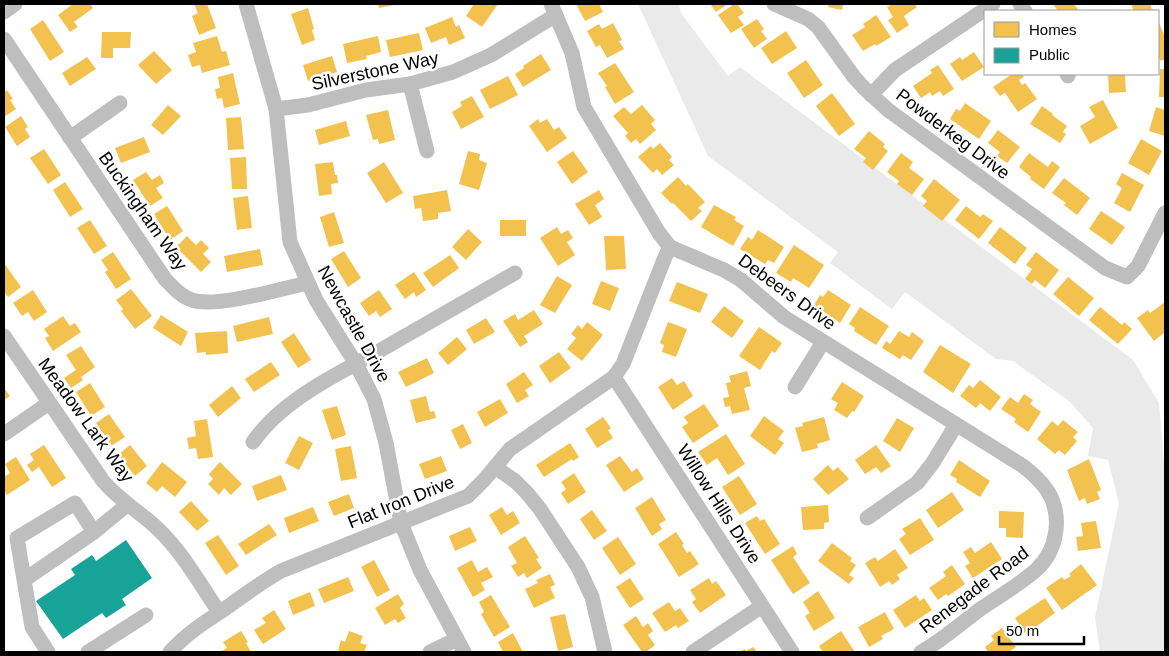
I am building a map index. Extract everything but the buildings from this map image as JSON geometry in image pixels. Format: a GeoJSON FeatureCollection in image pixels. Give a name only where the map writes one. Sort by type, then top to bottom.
{"type":"FeatureCollection","features":[{"type":"Feature","properties":{"kind":"street"},"geometry":{"type":"LineString","coordinates":[[4,12],[15,4]]}},
{"type":"Feature","properties":{"kind":"street","name":"Newcastle Drive"},"geometry":{"type":"LineString","coordinates":[[246,4],[276,109],[290,242],[316,300],[356,364],[374,398],[380,418],[402,524],[420,570],[464,652]]}},
{"type":"Feature","properties":{"kind":"street","name":"Powderkeg Drive"},"geometry":{"type":"LineString","coordinates":[[774,4],[808,19],[818,27],[854,77],[888,110],[1105,268],[1127,277],[1138,266],[1165,213]]}},
{"type":"Feature","properties":{"kind":"street"},"geometry":{"type":"LineString","coordinates":[[554,9],[572,53],[580,91],[588,115],[659,233],[670,247]]}},
{"type":"Feature","properties":{"kind":"street","name":"Silverstone Way"},"geometry":{"type":"LineString","coordinates":[[276,109],[308,105],[366,90],[428,81],[474,63],[554,9]]}},
{"type":"Feature","properties":{"kind":"street"},"geometry":{"type":"LineString","coordinates":[[871,94],[896,70],[984,10]]}},
{"type":"Feature","properties":{"kind":"street","name":"Buckingham Way"},"geometry":{"type":"LineString","coordinates":[[4,40],[165,279],[178,292],[191,300],[215,302],[307,282]]}},
{"type":"Feature","properties":{"kind":"street"},"geometry":{"type":"LineString","coordinates":[[410,84],[427,151]]}},
{"type":"Feature","properties":{"kind":"street"},"geometry":{"type":"LineString","coordinates":[[70,138],[120,103]]}},
{"type":"Feature","properties":{"kind":"street","name":"Debeers Drive"},"geometry":{"type":"LineString","coordinates":[[670,247],[724,270],[741,280],[776,312],[1023,466],[1037,477],[1048,492],[1055,508],[1057,526]]}},
{"type":"Feature","properties":{"kind":"street","name":"Flat Iron Drive"},"geometry":{"type":"LineString","coordinates":[[170,652],[179,642],[219,612],[262,582],[280,572],[468,496],[510,449],[614,377],[623,364],[664,257],[670,247]]}},
{"type":"Feature","properties":{"kind":"street"},"geometry":{"type":"LineString","coordinates":[[254,442],[264,427],[278,413],[338,373],[515,273]]}},
{"type":"Feature","properties":{"kind":"street","name":"Meadow Lark Way"},"geometry":{"type":"LineString","coordinates":[[4,336],[103,481],[127,505],[158,529],[172,544],[219,612]]}},
{"type":"Feature","properties":{"kind":"street"},"geometry":{"type":"LineString","coordinates":[[795,387],[824,342]]}},
{"type":"Feature","properties":{"kind":"street","name":"Willow Hills Drive"},"geometry":{"type":"LineString","coordinates":[[614,377],[792,652]]}},
{"type":"Feature","properties":{"kind":"street"},"geometry":{"type":"LineString","coordinates":[[4,434],[49,403]]}},
{"type":"Feature","properties":{"kind":"street"},"geometry":{"type":"LineString","coordinates":[[867,518],[917,483],[929,469],[956,425]]}},
{"type":"Feature","properties":{"kind":"street"},"geometry":{"type":"LineString","coordinates":[[495,467],[515,480],[528,493],[578,567],[592,597],[605,652]]}},
{"type":"Feature","properties":{"kind":"street"},"geometry":{"type":"LineString","coordinates":[[48,652],[32,627],[17,538],[75,504],[94,532]]}},
{"type":"Feature","properties":{"kind":"street"},"geometry":{"type":"LineString","coordinates":[[24,580],[94,532],[127,505]]}},
{"type":"Feature","properties":{"kind":"street","name":"Renegade Road"},"geometry":{"type":"LineString","coordinates":[[921,652],[942,640],[976,612],[1037,569],[1050,549],[1057,526]]}},
{"type":"Feature","properties":{"kind":"street"},"geometry":{"type":"LineString","coordinates":[[693,652],[762,606]]}},
{"type":"Feature","properties":{"kind":"street"},"geometry":{"type":"LineString","coordinates":[[88,652],[146,615]]}},
{"type":"Feature","properties":{"kind":"street"},"geometry":{"type":"LineString","coordinates":[[430,652],[457,639]]}},
{"type":"Feature","properties":{"kind":"shaded area"},"geometry":{"type":"Polygon","coordinates":[[[638,4],[679,4],[681,13],[728,76],[740,67],[1133,360],[1159,403],[1165,475],[1165,652],[1100,652],[1095,617],[1119,503],[1108,460],[1088,456],[1093,428],[1070,402],[1013,361],[996,359],[905,292],[892,309],[830,263],[838,252],[708,156],[638,4]]]}}]}
